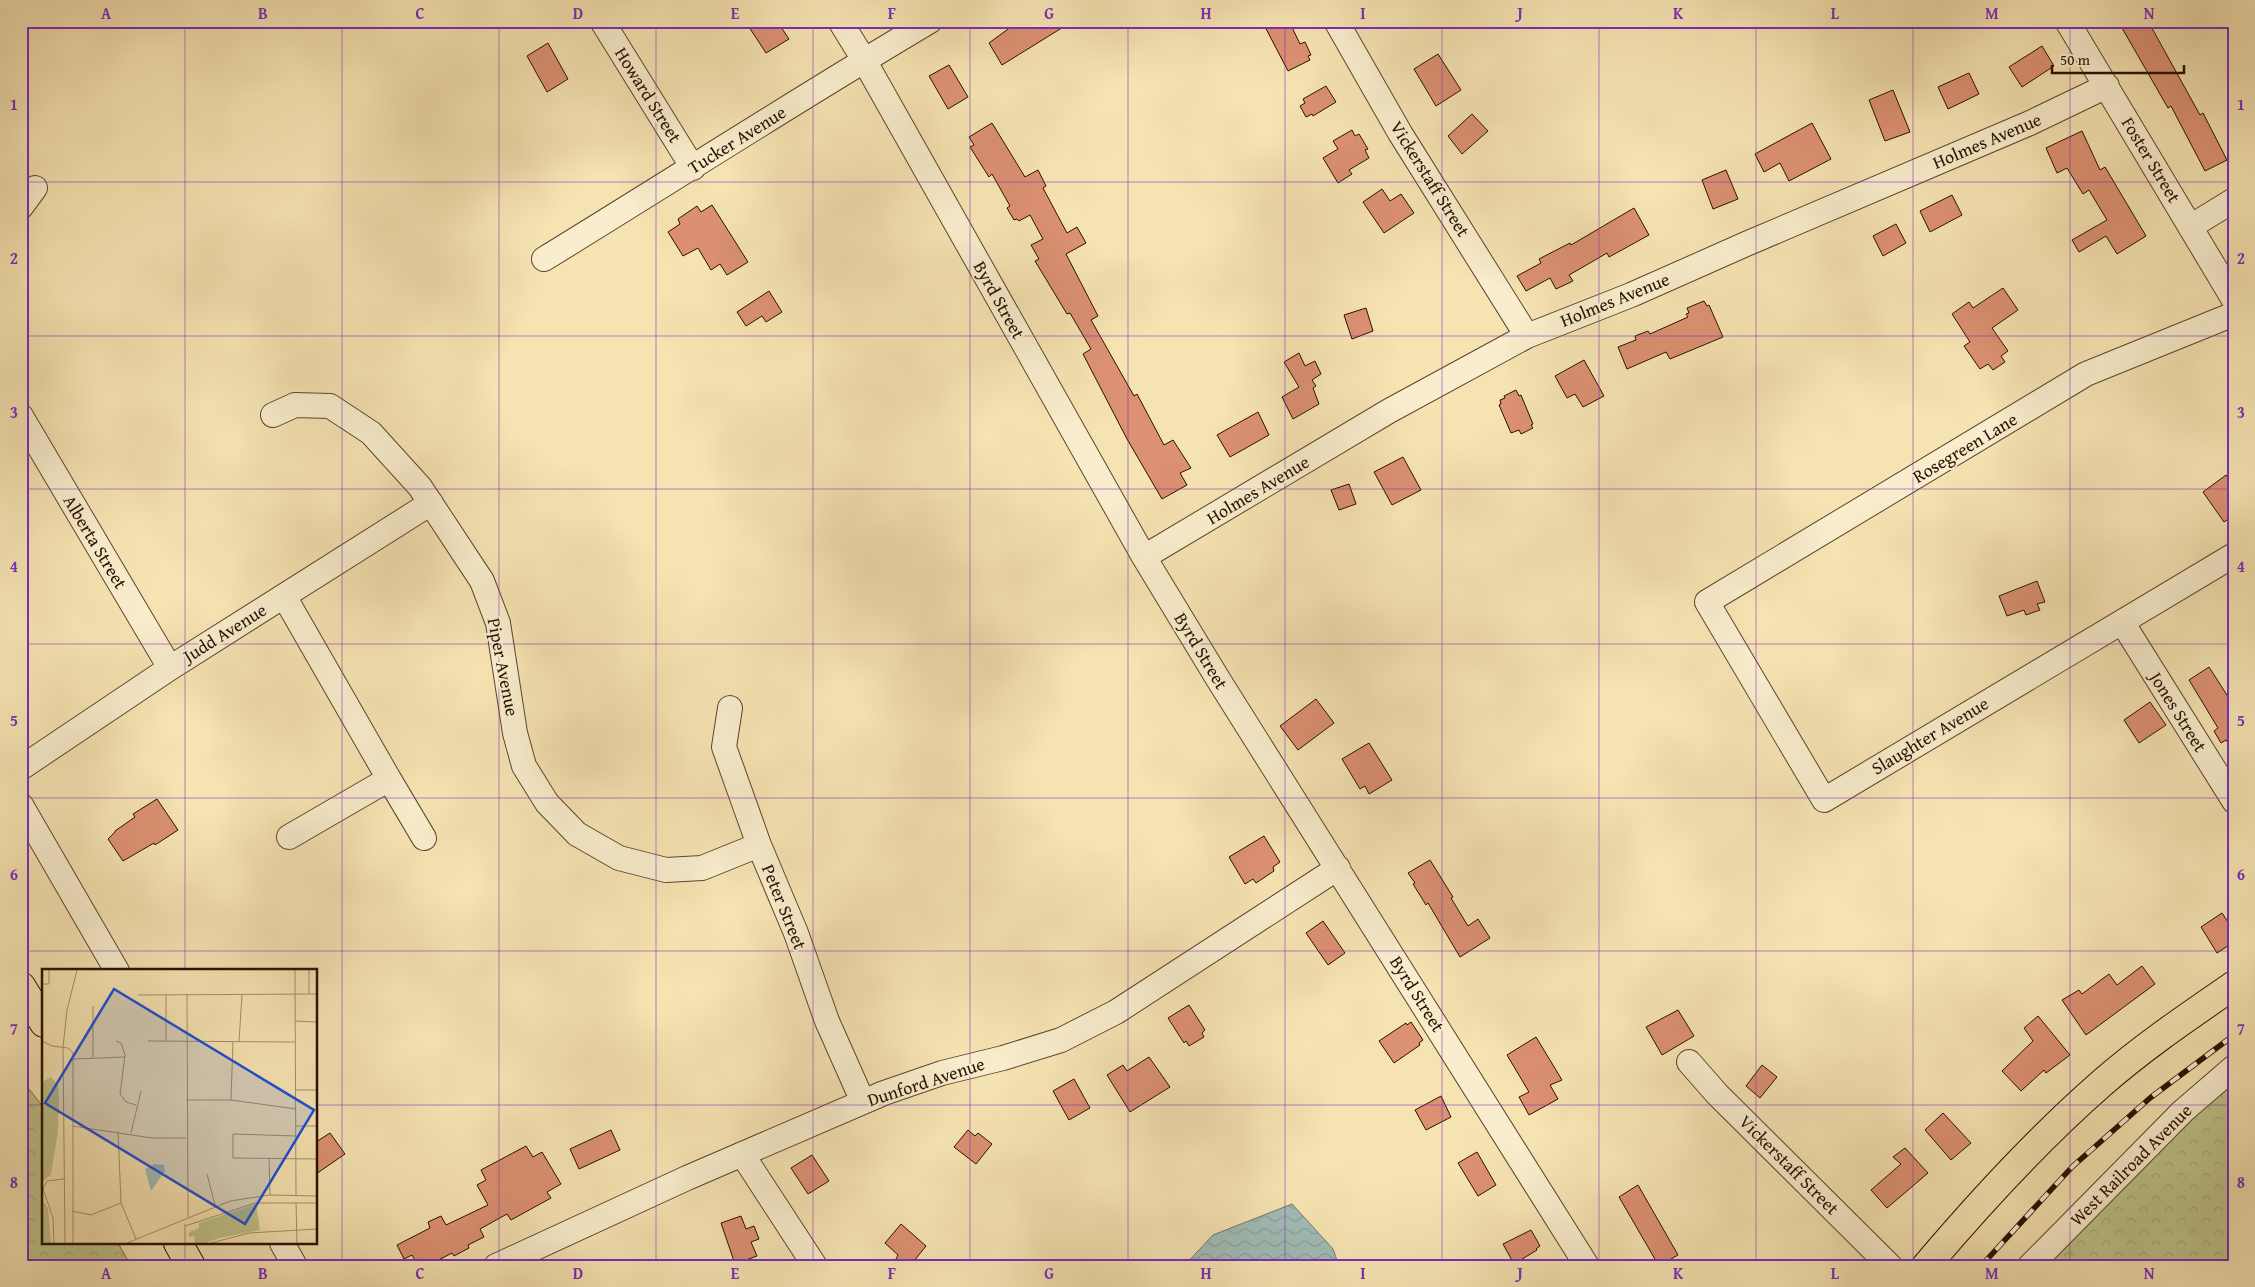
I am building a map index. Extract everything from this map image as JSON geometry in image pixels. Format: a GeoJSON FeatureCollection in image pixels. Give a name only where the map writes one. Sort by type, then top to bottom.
{"type":"FeatureCollection","features":[{"type":"Feature","properties":{"kind":"main road"},"geometry":{"type":"LineString","coordinates":[[21,986],[42,1020]]}},
{"type":"Feature","properties":{"kind":"main road"},"geometry":{"type":"LineString","coordinates":[[1926,1266],[2009,1171],[2103,1082],[2194,1013],[2234,986]]}},
{"type":"Feature","properties":{"kind":"main road"},"geometry":{"type":"LineString","coordinates":[[179,1244],[191,1266]]}},
{"type":"Feature","properties":{"kind":"street","name":"Howard Street"},"geometry":{"type":"LineString","coordinates":[[602,21],[693,168]]}},
{"type":"Feature","properties":{"kind":"street","name":"Byrd Street"},"geometry":{"type":"LineString","coordinates":[[840,21],[864,60],[1144,557],[1218,679],[1587,1266]]}},
{"type":"Feature","properties":{"kind":"street","name":"Tucker Avenue"},"geometry":{"type":"LineString","coordinates":[[544,259],[930,21]]}},
{"type":"Feature","properties":{"kind":"street","name":"Vickerstaff Street"},"geometry":{"type":"LineString","coordinates":[[1336,21],[1400,133],[1526,336]]}},
{"type":"Feature","properties":{"kind":"street","name":"Foster Street"},"geometry":{"type":"LineString","coordinates":[[2067,21],[2234,300]]}},
{"type":"Feature","properties":{"kind":"street","name":"Holmes Avenue"},"geometry":{"type":"LineString","coordinates":[[1144,557],[1389,412],[1526,336],[1631,295],[2030,123],[2107,86]]}},
{"type":"Feature","properties":{"kind":"street"},"geometry":{"type":"LineString","coordinates":[[21,207],[35,188]]}},
{"type":"Feature","properties":{"kind":"street"},"geometry":{"type":"LineString","coordinates":[[2190,227],[2234,200]]}},
{"type":"Feature","properties":{"kind":"street","name":"Rosegreen Lane"},"geometry":{"type":"LineString","coordinates":[[1707,602],[2086,374],[2234,314]]}},
{"type":"Feature","properties":{"kind":"street","name":"Piper Avenue"},"geometry":{"type":"LineString","coordinates":[[273,415],[295,405],[330,406],[371,433],[420,487],[482,580],[498,623],[515,733],[524,766],[547,803],[577,834],[618,858],[666,870],[702,868],[759,845]]}},
{"type":"Feature","properties":{"kind":"street","name":"Alberta Street"},"geometry":{"type":"LineString","coordinates":[[21,416],[170,668]]}},
{"type":"Feature","properties":{"kind":"street","name":"Judd Avenue"},"geometry":{"type":"LineString","coordinates":[[21,768],[170,668],[431,503]]}},
{"type":"Feature","properties":{"kind":"street","name":"Slaughter Avenue"},"geometry":{"type":"LineString","coordinates":[[1707,602],[1824,800],[2234,555]]}},
{"type":"Feature","properties":{"kind":"street"},"geometry":{"type":"LineString","coordinates":[[284,596],[424,838]]}},
{"type":"Feature","properties":{"kind":"street","name":"Jones Street"},"geometry":{"type":"LineString","coordinates":[[2122,622],[2234,801]]}},
{"type":"Feature","properties":{"kind":"street","name":"Peter Street"},"geometry":{"type":"LineString","coordinates":[[730,708],[724,747],[759,845],[796,933],[827,1021],[863,1102]]}},
{"type":"Feature","properties":{"kind":"street"},"geometry":{"type":"LineString","coordinates":[[289,837],[389,779]]}},
{"type":"Feature","properties":{"kind":"street"},"geometry":{"type":"LineString","coordinates":[[21,805],[117,969]]}},
{"type":"Feature","properties":{"kind":"street","name":"Dunford Avenue"},"geometry":{"type":"LineString","coordinates":[[496,1266],[742,1154],[863,1102],[942,1073],[1003,1058],[1061,1040],[1116,1012],[1338,868]]}},
{"type":"Feature","properties":{"kind":"street","name":"Vickerstaff Street"},"geometry":{"type":"LineString","coordinates":[[1689,1062],[1717,1094],[1890,1266]]}},
{"type":"Feature","properties":{"kind":"street","name":"West Railroad Avenue"},"geometry":{"type":"LineString","coordinates":[[2030,1266],[2183,1111],[2234,1067]]}},
{"type":"Feature","properties":{"kind":"street"},"geometry":{"type":"LineString","coordinates":[[742,1154],[815,1266]]}},
{"type":"Feature","properties":{"kind":"street"},"geometry":{"type":"LineString","coordinates":[[283,1244],[295,1266]]}},
{"type":"Feature","properties":{"kind":"green space"},"geometry":{"type":"Polygon","coordinates":[[[2234,1075],[2234,1266],[2042,1266],[2234,1075]]]}},
{"type":"Feature","properties":{"kind":"green space"},"geometry":{"type":"Polygon","coordinates":[[[21,1079],[42,1105],[42,1244],[119,1244],[131,1266],[21,1266],[21,1079]]]}},
{"type":"Feature","properties":{"kind":"water"},"geometry":{"type":"Polygon","coordinates":[[[1292,1204],[1333,1249],[1339,1266],[1184,1266],[1213,1235],[1292,1204]]]}},
{"type":"Feature","properties":{"kind":"building"},"geometry":{"type":"Polygon","coordinates":[[[745,21],[777,21],[789,39],[766,53],[745,21]]]}},
{"type":"Feature","properties":{"kind":"building"},"geometry":{"type":"Polygon","coordinates":[[[1019,21],[1073,21],[1002,65],[989,43],[1019,21]]]}},
{"type":"Feature","properties":{"kind":"building"},"geometry":{"type":"Polygon","coordinates":[[[1262,21],[1289,21],[1300,44],[1305,42],[1311,55],[1308,56],[1310,60],[1288,71],[1262,21]]]}},
{"type":"Feature","properties":{"kind":"building"},"geometry":{"type":"Polygon","coordinates":[[[2118,21],[2148,21],[2200,115],[2203,113],[2227,160],[2205,171],[2171,106],[2168,108],[2118,21]]]}},
{"type":"Feature","properties":{"kind":"building"},"geometry":{"type":"Polygon","coordinates":[[[548,43],[568,79],[547,92],[527,56],[548,43]]]}},
{"type":"Feature","properties":{"kind":"building"},"geometry":{"type":"Polygon","coordinates":[[[2042,46],[2054,66],[2022,87],[2009,67],[2042,46]]]}},
{"type":"Feature","properties":{"kind":"building"},"geometry":{"type":"Polygon","coordinates":[[[1438,54],[1461,90],[1436,106],[1414,69],[1438,54]]]}},
{"type":"Feature","properties":{"kind":"building"},"geometry":{"type":"Polygon","coordinates":[[[949,65],[968,97],[948,109],[929,76],[949,65]]]}},
{"type":"Feature","properties":{"kind":"building"},"geometry":{"type":"Polygon","coordinates":[[[1969,73],[1979,94],[1948,109],[1938,87],[1969,73]]]}},
{"type":"Feature","properties":{"kind":"building"},"geometry":{"type":"Polygon","coordinates":[[[1326,86],[1336,102],[1313,116],[1312,114],[1306,117],[1300,106],[1305,103],[1303,99],[1326,86]]]}},
{"type":"Feature","properties":{"kind":"building"},"geometry":{"type":"Polygon","coordinates":[[[1893,90],[1910,132],[1885,141],[1869,100],[1893,90]]]}},
{"type":"Feature","properties":{"kind":"building"},"geometry":{"type":"Polygon","coordinates":[[[1472,114],[1488,131],[1462,154],[1448,136],[1472,114]]]}},
{"type":"Feature","properties":{"kind":"building"},"geometry":{"type":"Polygon","coordinates":[[[992,123],[1025,177],[1038,170],[1046,186],[1043,188],[1067,233],[1077,227],[1086,243],[1066,254],[1098,316],[1091,320],[1134,396],[1137,394],[1164,445],[1173,440],[1191,468],[1180,473],[1187,485],[1162,499],[1127,439],[1083,354],[1091,349],[1070,313],[1067,314],[1035,261],[1039,259],[1031,245],[1043,239],[1030,215],[1019,221],[1017,219],[1014,220],[1007,208],[1010,206],[992,174],[989,177],[970,147],[974,145],[969,137],[992,123]]]}},
{"type":"Feature","properties":{"kind":"building"},"geometry":{"type":"Polygon","coordinates":[[[1812,123],[1831,159],[1789,181],[1780,163],[1764,172],[1755,154],[1812,123]]]}},
{"type":"Feature","properties":{"kind":"building"},"geometry":{"type":"Polygon","coordinates":[[[1352,130],[1355,136],[1359,134],[1368,149],[1365,150],[1369,158],[1349,170],[1352,174],[1338,183],[1323,158],[1338,149],[1333,141],[1352,130]]]}},
{"type":"Feature","properties":{"kind":"building"},"geometry":{"type":"Polygon","coordinates":[[[2082,131],[2100,170],[2105,167],[2146,236],[2117,254],[2106,236],[2079,252],[2072,240],[2107,220],[2089,190],[2083,194],[2067,168],[2057,173],[2046,148],[2082,131]]]}},
{"type":"Feature","properties":{"kind":"building"},"geometry":{"type":"Polygon","coordinates":[[[1726,170],[1738,199],[1713,209],[1702,180],[1726,170]]]}},
{"type":"Feature","properties":{"kind":"building"},"geometry":{"type":"Polygon","coordinates":[[[1382,189],[1390,201],[1401,194],[1414,213],[1384,233],[1363,202],[1382,189]]]}},
{"type":"Feature","properties":{"kind":"building"},"geometry":{"type":"Polygon","coordinates":[[[1952,195],[1962,215],[1930,232],[1920,211],[1952,195]]]}},
{"type":"Feature","properties":{"kind":"building"},"geometry":{"type":"Polygon","coordinates":[[[712,205],[748,262],[727,275],[720,264],[711,270],[698,248],[683,256],[668,232],[680,224],[678,219],[697,206],[701,212],[712,205]]]}},
{"type":"Feature","properties":{"kind":"building"},"geometry":{"type":"Polygon","coordinates":[[[1634,208],[1649,235],[1609,257],[1607,253],[1569,275],[1573,281],[1556,289],[1550,278],[1526,291],[1517,276],[1541,263],[1539,259],[1570,243],[1571,245],[1634,208]]]}},
{"type":"Feature","properties":{"kind":"building"},"geometry":{"type":"Polygon","coordinates":[[[1896,224],[1906,243],[1883,256],[1873,236],[1896,224]]]}},
{"type":"Feature","properties":{"kind":"building"},"geometry":{"type":"Polygon","coordinates":[[[2003,288],[2018,310],[1992,328],[2008,351],[2001,356],[2005,362],[1993,370],[1988,364],[1980,369],[1964,346],[1970,342],[1952,314],[1969,302],[1973,308],[2003,288]]]}},
{"type":"Feature","properties":{"kind":"building"},"geometry":{"type":"Polygon","coordinates":[[[769,291],[782,312],[766,322],[762,316],[746,326],[737,312],[769,291]]]}},
{"type":"Feature","properties":{"kind":"building"},"geometry":{"type":"Polygon","coordinates":[[[1704,301],[1707,306],[1709,305],[1723,337],[1670,359],[1666,352],[1627,369],[1618,347],[1636,340],[1635,336],[1648,331],[1650,334],[1688,317],[1686,314],[1689,313],[1687,308],[1704,301]]]}},
{"type":"Feature","properties":{"kind":"building"},"geometry":{"type":"Polygon","coordinates":[[[1366,308],[1373,331],[1352,339],[1344,315],[1366,308]]]}},
{"type":"Feature","properties":{"kind":"building"},"geometry":{"type":"Polygon","coordinates":[[[1299,353],[1305,366],[1315,361],[1321,374],[1312,380],[1316,386],[1313,388],[1319,404],[1293,419],[1282,397],[1299,387],[1284,362],[1299,353]]]}},
{"type":"Feature","properties":{"kind":"building"},"geometry":{"type":"Polygon","coordinates":[[[1584,360],[1604,396],[1583,407],[1575,394],[1567,398],[1555,376],[1584,360]]]}},
{"type":"Feature","properties":{"kind":"building"},"geometry":{"type":"Polygon","coordinates":[[[1516,390],[1519,396],[1521,395],[1533,424],[1531,425],[1533,428],[1521,434],[1519,430],[1511,433],[1499,405],[1501,404],[1500,400],[1505,398],[1504,396],[1516,390]]]}},
{"type":"Feature","properties":{"kind":"building"},"geometry":{"type":"Polygon","coordinates":[[[1258,412],[1269,435],[1230,457],[1217,435],[1258,412]]]}},
{"type":"Feature","properties":{"kind":"building"},"geometry":{"type":"Polygon","coordinates":[[[1403,457],[1421,490],[1392,505],[1374,472],[1403,457]]]}},
{"type":"Feature","properties":{"kind":"building"},"geometry":{"type":"Polygon","coordinates":[[[2226,475],[2234,486],[2234,515],[2224,522],[2203,492],[2226,475]]]}},
{"type":"Feature","properties":{"kind":"building"},"geometry":{"type":"Polygon","coordinates":[[[1349,484],[1356,504],[1339,510],[1331,490],[1349,484]]]}},
{"type":"Feature","properties":{"kind":"building"},"geometry":{"type":"Polygon","coordinates":[[[2037,581],[2045,602],[2037,604],[2040,610],[2026,615],[2024,610],[2007,616],[1999,596],[2037,581]]]}},
{"type":"Feature","properties":{"kind":"building"},"geometry":{"type":"Polygon","coordinates":[[[2209,667],[2234,706],[2234,752],[2226,740],[2221,743],[2214,731],[2218,728],[2189,680],[2209,667]]]}},
{"type":"Feature","properties":{"kind":"building"},"geometry":{"type":"Polygon","coordinates":[[[1316,699],[1334,723],[1298,750],[1280,726],[1316,699]]]}},
{"type":"Feature","properties":{"kind":"building"},"geometry":{"type":"Polygon","coordinates":[[[2150,702],[2166,725],[2139,743],[2124,720],[2150,702]]]}},
{"type":"Feature","properties":{"kind":"building"},"geometry":{"type":"Polygon","coordinates":[[[1369,743],[1392,780],[1369,794],[1365,786],[1360,789],[1342,759],[1369,743]]]}},
{"type":"Feature","properties":{"kind":"building"},"geometry":{"type":"Polygon","coordinates":[[[157,799],[178,830],[155,845],[154,843],[123,861],[108,839],[115,831],[135,817],[133,814],[157,799]]]}},
{"type":"Feature","properties":{"kind":"building"},"geometry":{"type":"Polygon","coordinates":[[[1264,836],[1280,862],[1273,867],[1274,871],[1256,883],[1253,879],[1245,884],[1229,857],[1264,836]]]}},
{"type":"Feature","properties":{"kind":"building"},"geometry":{"type":"Polygon","coordinates":[[[1430,860],[1468,926],[1478,919],[1490,938],[1460,957],[1428,903],[1426,905],[1413,884],[1415,883],[1408,873],[1430,860]]]}},
{"type":"Feature","properties":{"kind":"building"},"geometry":{"type":"Polygon","coordinates":[[[2222,913],[2234,931],[2234,942],[2217,953],[2201,927],[2222,913]]]}},
{"type":"Feature","properties":{"kind":"building"},"geometry":{"type":"Polygon","coordinates":[[[1323,921],[1345,953],[1328,965],[1306,933],[1323,921]]]}},
{"type":"Feature","properties":{"kind":"building"},"geometry":{"type":"Polygon","coordinates":[[[2142,966],[2155,984],[2086,1035],[2062,1000],[2079,990],[2082,994],[2109,974],[2117,985],[2142,966]]]}},
{"type":"Feature","properties":{"kind":"building"},"geometry":{"type":"Polygon","coordinates":[[[1189,1005],[1205,1030],[1202,1033],[1204,1037],[1189,1046],[1186,1041],[1184,1043],[1168,1018],[1189,1005]]]}},
{"type":"Feature","properties":{"kind":"building"},"geometry":{"type":"Polygon","coordinates":[[[1678,1010],[1694,1036],[1662,1055],[1646,1027],[1678,1010]]]}},
{"type":"Feature","properties":{"kind":"building"},"geometry":{"type":"Polygon","coordinates":[[[2038,1016],[2070,1055],[2046,1073],[2044,1070],[2021,1091],[2002,1071],[2033,1041],[2024,1028],[2038,1016]]]}},
{"type":"Feature","properties":{"kind":"building"},"geometry":{"type":"Polygon","coordinates":[[[1411,1022],[1423,1040],[1419,1043],[1420,1045],[1394,1063],[1379,1041],[1406,1023],[1407,1025],[1411,1022]]]}},
{"type":"Feature","properties":{"kind":"building"},"geometry":{"type":"Polygon","coordinates":[[[1536,1037],[1562,1080],[1550,1085],[1558,1099],[1529,1115],[1519,1097],[1529,1092],[1507,1055],[1536,1037]]]}},
{"type":"Feature","properties":{"kind":"building"},"geometry":{"type":"Polygon","coordinates":[[[1149,1057],[1170,1087],[1130,1112],[1107,1075],[1123,1065],[1127,1071],[1149,1057]]]}},
{"type":"Feature","properties":{"kind":"building"},"geometry":{"type":"Polygon","coordinates":[[[1762,1065],[1777,1077],[1760,1098],[1746,1086],[1762,1065]]]}},
{"type":"Feature","properties":{"kind":"building"},"geometry":{"type":"Polygon","coordinates":[[[1074,1079],[1090,1108],[1069,1120],[1053,1091],[1074,1079]]]}},
{"type":"Feature","properties":{"kind":"building"},"geometry":{"type":"Polygon","coordinates":[[[1441,1096],[1451,1117],[1426,1130],[1415,1110],[1441,1096]]]}},
{"type":"Feature","properties":{"kind":"building"},"geometry":{"type":"Polygon","coordinates":[[[1943,1113],[1971,1143],[1951,1160],[1925,1130],[1943,1113]]]}},
{"type":"Feature","properties":{"kind":"building"},"geometry":{"type":"Polygon","coordinates":[[[611,1130],[620,1150],[579,1169],[570,1149],[611,1130]]]}},
{"type":"Feature","properties":{"kind":"building"},"geometry":{"type":"Polygon","coordinates":[[[968,1130],[975,1136],[978,1133],[992,1144],[976,1164],[954,1147],[968,1130]]]}},
{"type":"Feature","properties":{"kind":"building"},"geometry":{"type":"Polygon","coordinates":[[[330,1133],[345,1154],[318,1173],[318,1141],[330,1133]]]}},
{"type":"Feature","properties":{"kind":"building"},"geometry":{"type":"Polygon","coordinates":[[[526,1146],[533,1157],[542,1152],[561,1184],[547,1192],[551,1198],[511,1220],[507,1214],[480,1229],[484,1237],[468,1245],[469,1248],[454,1256],[452,1253],[427,1266],[418,1266],[412,1255],[404,1259],[397,1245],[430,1228],[428,1222],[441,1216],[446,1225],[488,1205],[477,1185],[486,1180],[481,1170],[526,1146]]]}},
{"type":"Feature","properties":{"kind":"building"},"geometry":{"type":"Polygon","coordinates":[[[1905,1148],[1928,1173],[1887,1208],[1871,1190],[1901,1164],[1893,1157],[1905,1148]]]}},
{"type":"Feature","properties":{"kind":"building"},"geometry":{"type":"Polygon","coordinates":[[[1477,1152],[1496,1185],[1478,1196],[1458,1163],[1477,1152]]]}},
{"type":"Feature","properties":{"kind":"building"},"geometry":{"type":"Polygon","coordinates":[[[812,1155],[829,1181],[808,1194],[791,1168],[812,1155]]]}},
{"type":"Feature","properties":{"kind":"building"},"geometry":{"type":"Polygon","coordinates":[[[1638,1185],[1678,1255],[1659,1266],[1619,1197],[1638,1185]]]}},
{"type":"Feature","properties":{"kind":"building"},"geometry":{"type":"Polygon","coordinates":[[[741,1216],[746,1229],[754,1226],[759,1239],[751,1242],[757,1256],[735,1264],[721,1223],[741,1216]]]}},
{"type":"Feature","properties":{"kind":"building"},"geometry":{"type":"Polygon","coordinates":[[[901,1224],[926,1246],[910,1266],[904,1266],[896,1259],[898,1255],[885,1243],[901,1224]]]}},
{"type":"Feature","properties":{"kind":"building"},"geometry":{"type":"Polygon","coordinates":[[[1531,1230],[1540,1246],[1537,1250],[1514,1264],[1503,1244],[1531,1230]]]}},
{"type":"Feature","properties":{"kind":"railway"},"geometry":{"type":"LineString","coordinates":[[1981,1266],[2072,1167],[2150,1098],[2234,1035]]}}]}
